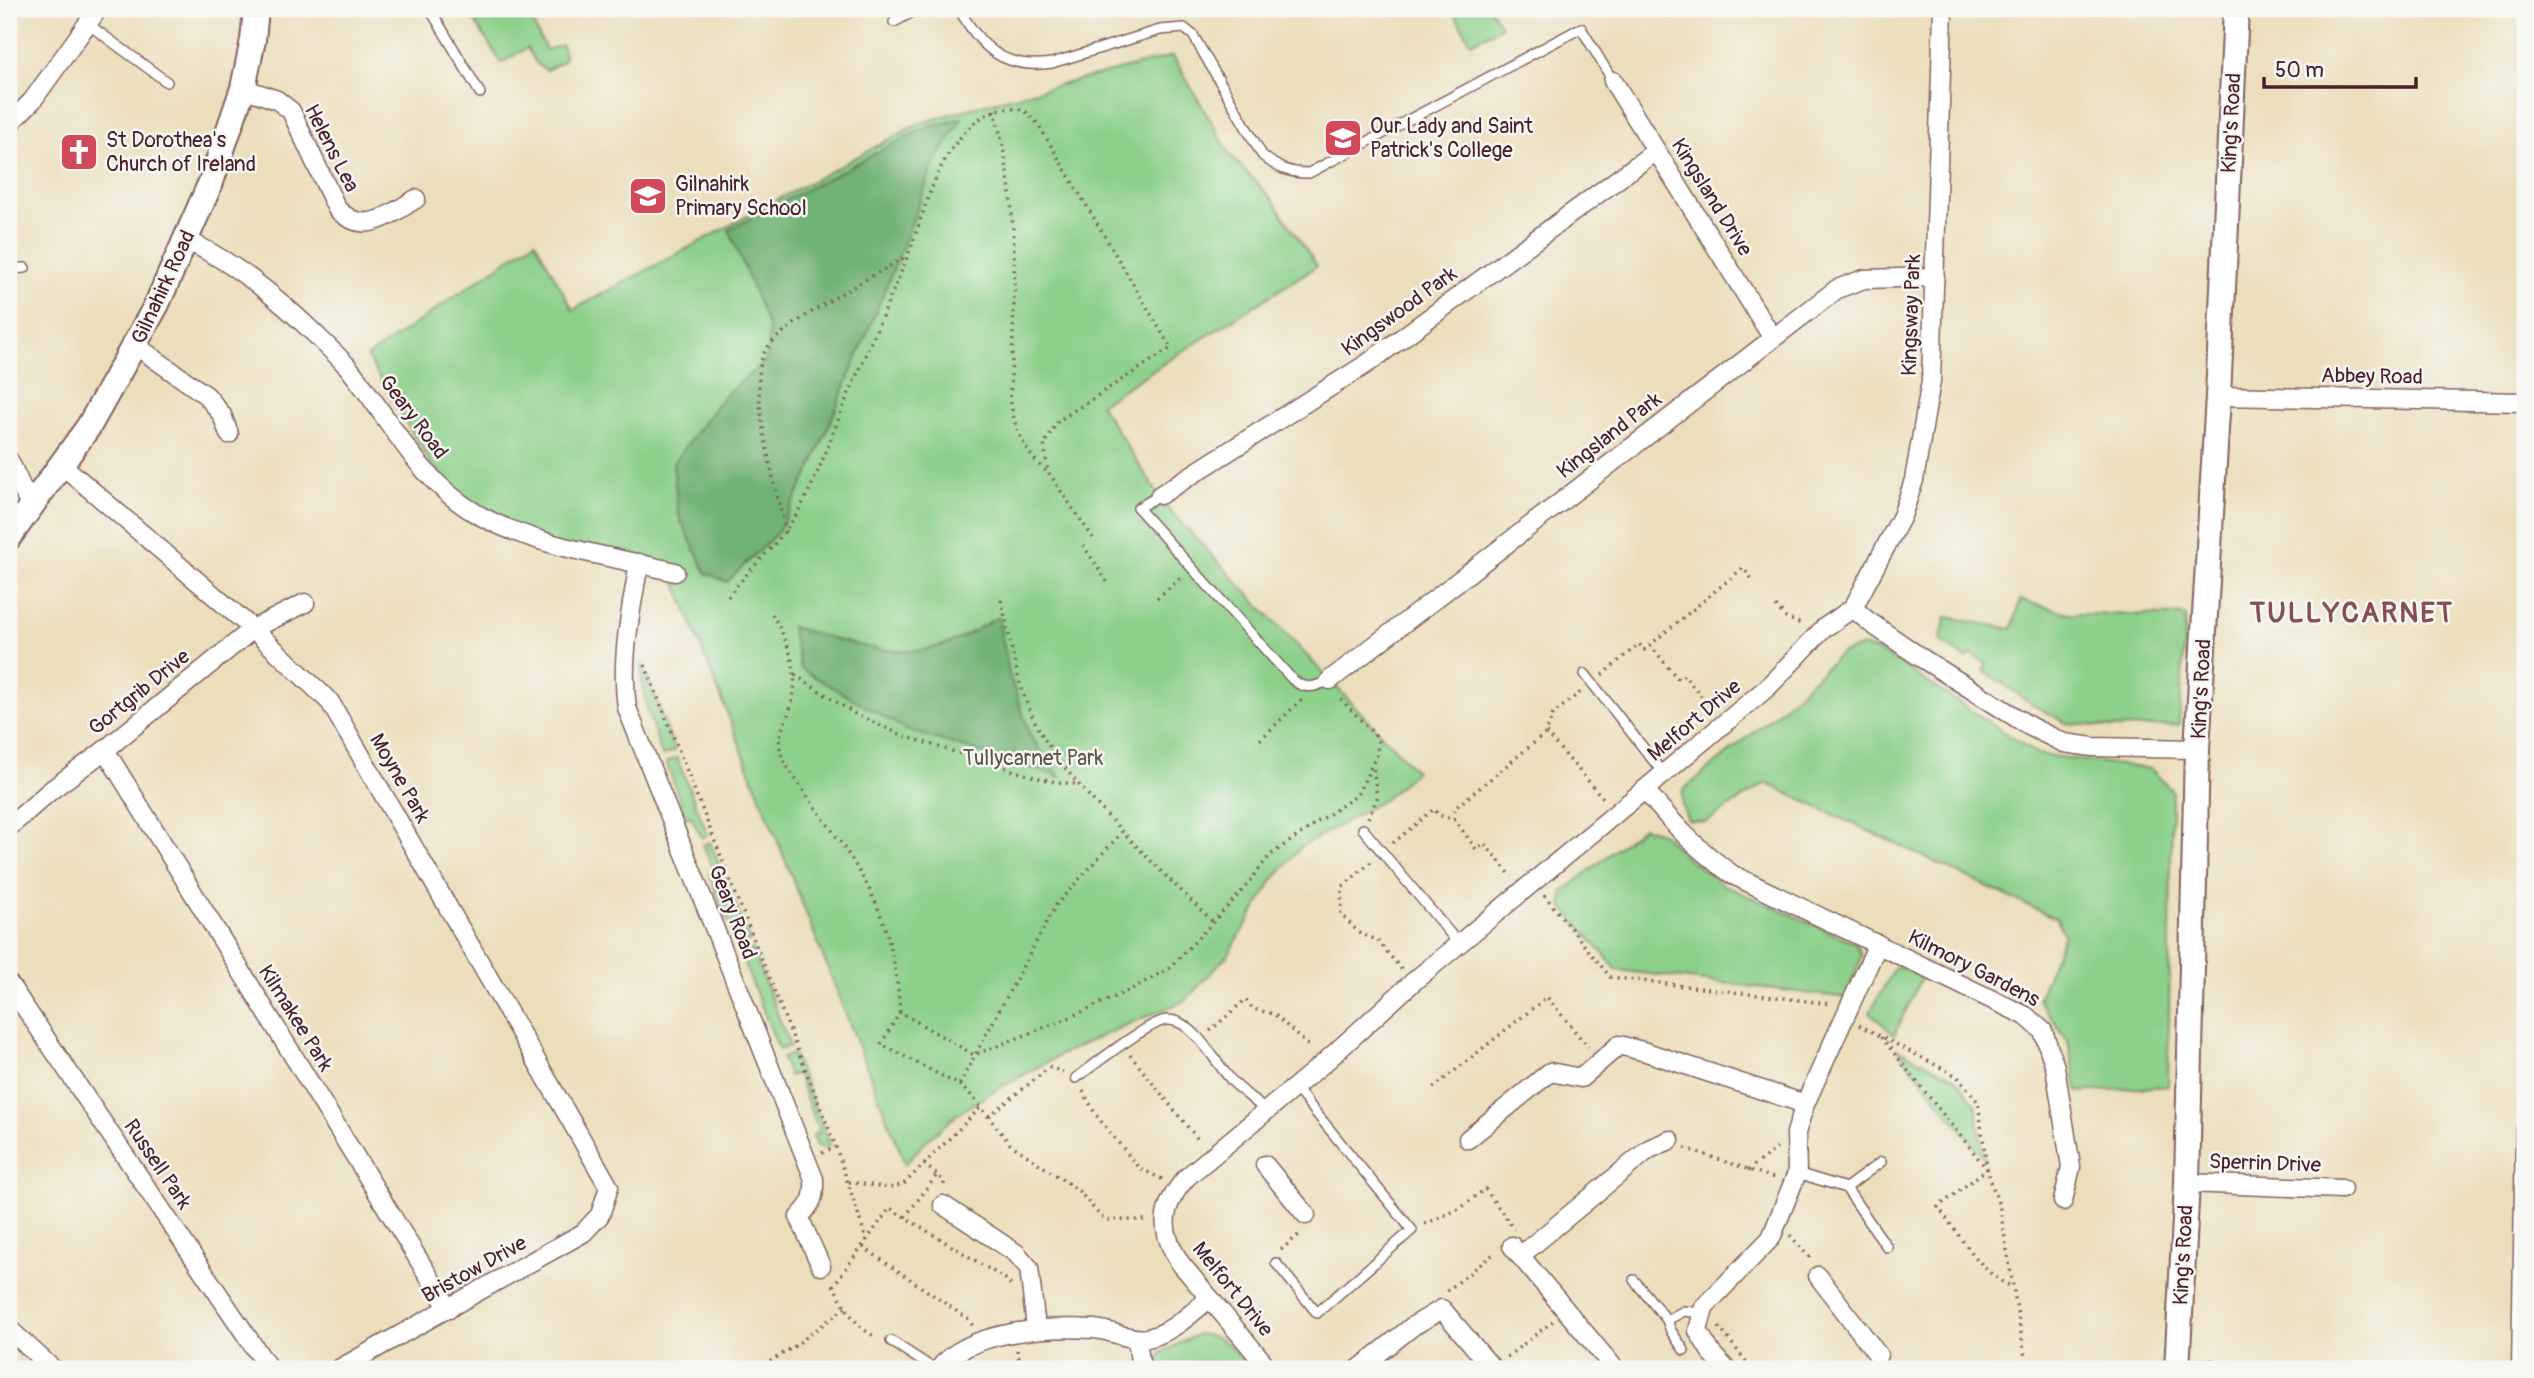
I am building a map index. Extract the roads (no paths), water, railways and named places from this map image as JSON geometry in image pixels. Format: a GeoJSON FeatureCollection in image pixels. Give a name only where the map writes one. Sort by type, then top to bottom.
{"type":"FeatureCollection","features":[{"type":"Feature","properties":{"kind":"street","name":"Kingsway Park"},"geometry":{"type":"LineString","coordinates":[[1853,608],[1902,516],[1914,480],[1931,381],[1943,9]]}},
{"type":"Feature","properties":{"kind":"street","name":"King's Road"},"geometry":{"type":"LineString","coordinates":[[2177,1369],[2187,1183],[2197,749],[2218,396],[2236,9]]}},
{"type":"Feature","properties":{"kind":"street","name":"Gilnahirk Road"},"geometry":{"type":"LineString","coordinates":[[9,537],[89,426],[135,345],[186,240],[211,182],[243,88],[253,40],[251,10]]}},
{"type":"Feature","properties":{"kind":"street"},"geometry":{"type":"LineString","coordinates":[[9,124],[32,101],[93,16]]}},
{"type":"Feature","properties":{"kind":"street","name":"Kingsland Drive"},"geometry":{"type":"LineString","coordinates":[[1613,81],[1772,337]]}},
{"type":"Feature","properties":{"kind":"street","name":"Helens Lea"},"geometry":{"type":"LineString","coordinates":[[243,88],[277,100],[290,111],[337,209],[347,220],[360,224],[376,221],[416,199]]}},
{"type":"Feature","properties":{"kind":"street","name":"Kingswood Park"},"geometry":{"type":"LineString","coordinates":[[1160,495],[1368,363],[1656,151]]}},
{"type":"Feature","properties":{"kind":"street","name":"Geary Road"},"geometry":{"type":"LineString","coordinates":[[186,240],[238,269],[277,298],[348,367],[423,470],[476,514],[555,545],[676,572]]}},
{"type":"Feature","properties":{"kind":"street","name":"Kingsland Park"},"geometry":{"type":"LineString","coordinates":[[1327,682],[1837,289],[1864,279],[1935,277]]}},
{"type":"Feature","properties":{"kind":"street"},"geometry":{"type":"LineString","coordinates":[[135,345],[207,396],[222,415],[229,434]]}},
{"type":"Feature","properties":{"kind":"street","name":"Abbey Road"},"geometry":{"type":"LineString","coordinates":[[2218,396],[2525,402]]}},
{"type":"Feature","properties":{"kind":"street"},"geometry":{"type":"LineString","coordinates":[[9,460],[31,508]]}},
{"type":"Feature","properties":{"kind":"street","name":"Moyne Park"},"geometry":{"type":"LineString","coordinates":[[62,465],[253,629],[330,702],[609,1187]]}},
{"type":"Feature","properties":{"kind":"street","name":"Geary Road"},"geometry":{"type":"LineString","coordinates":[[639,562],[627,635],[624,684],[627,708],[814,1179],[815,1196],[799,1217],[821,1266]]}},
{"type":"Feature","properties":{"kind":"street","name":"Gortgrib Drive"},"geometry":{"type":"LineString","coordinates":[[9,827],[50,791],[105,750],[253,629],[306,603]]}},
{"type":"Feature","properties":{"kind":"street"},"geometry":{"type":"LineString","coordinates":[[1853,608],[1920,657],[2031,727],[2064,743],[2093,747],[2197,749]]}},
{"type":"Feature","properties":{"kind":"street","name":"Melfort Drive"},"geometry":{"type":"LineString","coordinates":[[1269,1369],[1170,1247],[1165,1228],[1172,1194],[1413,982],[1768,687],[1819,635],[1853,608]]}},
{"type":"Feature","properties":{"kind":"street","name":"Kilmakee Park"},"geometry":{"type":"LineString","coordinates":[[105,750],[449,1309]]}},
{"type":"Feature","properties":{"kind":"street","name":"Kilmory Gardens"},"geometry":{"type":"LineString","coordinates":[[1646,791],[1694,845],[1733,875],[2026,1016],[2043,1031],[2055,1067],[2071,1167],[2063,1201]]}},
{"type":"Feature","properties":{"kind":"street","name":"Kilmory Gardens"},"geometry":{"type":"LineString","coordinates":[[1703,1310],[1771,1238],[1795,1179],[1796,1133],[1805,1104],[1878,944]]}},
{"type":"Feature","properties":{"kind":"street","name":"Russell Park"},"geometry":{"type":"LineString","coordinates":[[9,984],[269,1369]]}},
{"type":"Feature","properties":{"kind":"street"},"geometry":{"type":"LineString","coordinates":[[1468,1139],[1550,1072],[1581,1078],[1619,1045],[1805,1104]]}},
{"type":"Feature","properties":{"kind":"street"},"geometry":{"type":"LineString","coordinates":[[2522,1359],[2525,1132]]}},
{"type":"Feature","properties":{"kind":"street"},"geometry":{"type":"LineString","coordinates":[[1615,1369],[1516,1251],[1648,1149],[1671,1140]]}},
{"type":"Feature","properties":{"kind":"street"},"geometry":{"type":"LineString","coordinates":[[1265,1165],[1306,1215]]}},
{"type":"Feature","properties":{"kind":"street","name":"Sperrin Drive"},"geometry":{"type":"LineString","coordinates":[[2187,1183],[2342,1189]]}},
{"type":"Feature","properties":{"kind":"street","name":"Bristow Drive"},"geometry":{"type":"LineString","coordinates":[[339,1369],[583,1233],[600,1215],[609,1187]]}},
{"type":"Feature","properties":{"kind":"street"},"geometry":{"type":"LineString","coordinates":[[943,1205],[1016,1253],[1029,1268],[1036,1328]]}},
{"type":"Feature","properties":{"kind":"street"},"geometry":{"type":"LineString","coordinates":[[1818,1276],[1878,1355]]}},
{"type":"Feature","properties":{"kind":"street"},"geometry":{"type":"LineString","coordinates":[[940,1366],[986,1340],[1036,1328],[1097,1329],[1137,1339],[1149,1338],[1171,1328],[1210,1298]]}},
{"type":"Feature","properties":{"kind":"street"},"geometry":{"type":"LineString","coordinates":[[1359,1369],[1413,1326],[1442,1309],[1489,1368]]}},
{"type":"Feature","properties":{"kind":"street"},"geometry":{"type":"LineString","coordinates":[[1703,1310],[1698,1331],[1712,1354],[1726,1369]]}},
{"type":"Feature","properties":{"kind":"street"},"geometry":{"type":"LineString","coordinates":[[9,1329],[53,1369]]}},
{"type":"Feature","properties":{"kind":"street"},"geometry":{"type":"LineString","coordinates":[[1137,1339],[1140,1369]]}},
{"type":"Feature","properties":{"kind":"street"},"geometry":{"type":"LineString","coordinates":[[2177,1369],[2211,1369]]}},
{"type":"Feature","properties":{"kind":"lane"},"geometry":{"type":"LineString","coordinates":[[429,9],[480,93]]}},
{"type":"Feature","properties":{"kind":"lane"},"geometry":{"type":"LineString","coordinates":[[894,22],[918,9]]}},
{"type":"Feature","properties":{"kind":"lane"},"geometry":{"type":"LineString","coordinates":[[959,9],[970,29],[985,47],[1017,63],[1035,66],[1160,30],[1184,28],[1193,35],[1262,155],[1276,167],[1292,173],[1309,173],[1581,28],[1613,81]]}},
{"type":"Feature","properties":{"kind":"lane"},"geometry":{"type":"LineString","coordinates":[[93,16],[167,82]]}},
{"type":"Feature","properties":{"kind":"lane"},"geometry":{"type":"LineString","coordinates":[[9,162],[9,169]]}},
{"type":"Feature","properties":{"kind":"lane"},"geometry":{"type":"LineString","coordinates":[[9,269],[25,268]]}},
{"type":"Feature","properties":{"kind":"lane"},"geometry":{"type":"LineString","coordinates":[[1160,495],[1138,509],[1298,685],[1307,687],[1327,682]]}},
{"type":"Feature","properties":{"kind":"lane"},"geometry":{"type":"LineString","coordinates":[[1586,674],[1664,774]]}},
{"type":"Feature","properties":{"kind":"lane"},"geometry":{"type":"LineString","coordinates":[[1363,829],[1459,944]]}},
{"type":"Feature","properties":{"kind":"lane"},"geometry":{"type":"LineString","coordinates":[[1076,1079],[1122,1045],[1158,1023],[1168,1020],[1186,1026],[1233,1082],[1266,1111]]}},
{"type":"Feature","properties":{"kind":"lane"},"geometry":{"type":"LineString","coordinates":[[1276,1263],[1317,1313],[1412,1230],[1294,1086]]}},
{"type":"Feature","properties":{"kind":"lane"},"geometry":{"type":"LineString","coordinates":[[1846,1188],[1881,1162]]}},
{"type":"Feature","properties":{"kind":"lane"},"geometry":{"type":"LineString","coordinates":[[1795,1179],[1846,1188],[1887,1247]]}},
{"type":"Feature","properties":{"kind":"lane"},"geometry":{"type":"LineString","coordinates":[[1634,1280],[1667,1320],[1684,1350]]}},
{"type":"Feature","properties":{"kind":"lane"},"geometry":{"type":"LineString","coordinates":[[1667,1320],[1684,1311],[1703,1310]]}},
{"type":"Feature","properties":{"kind":"lane"},"geometry":{"type":"LineString","coordinates":[[891,1340],[940,1366]]}},
{"type":"Feature","properties":{"kind":"place","name":"Our Lady and Saint Patrick's College"},"geometry":{"type":"Point","coordinates":[1343,138]}},
{"type":"Feature","properties":{"kind":"place","name":"St Dorothea's Church of Ireland"},"geometry":{"type":"Point","coordinates":[79,152]}},
{"type":"Feature","properties":{"kind":"place","name":"Gilnahirk Primary School"},"geometry":{"type":"Point","coordinates":[648,196]}},
{"type":"Feature","properties":{"kind":"district","name":"TULLYCARNET"},"geometry":{"type":"Point","coordinates":[2352,612]}},
{"type":"Feature","properties":{"kind":"park label","name":"Tullycarnet Park"},"geometry":{"type":"Point","coordinates":[1033,758]}}]}
